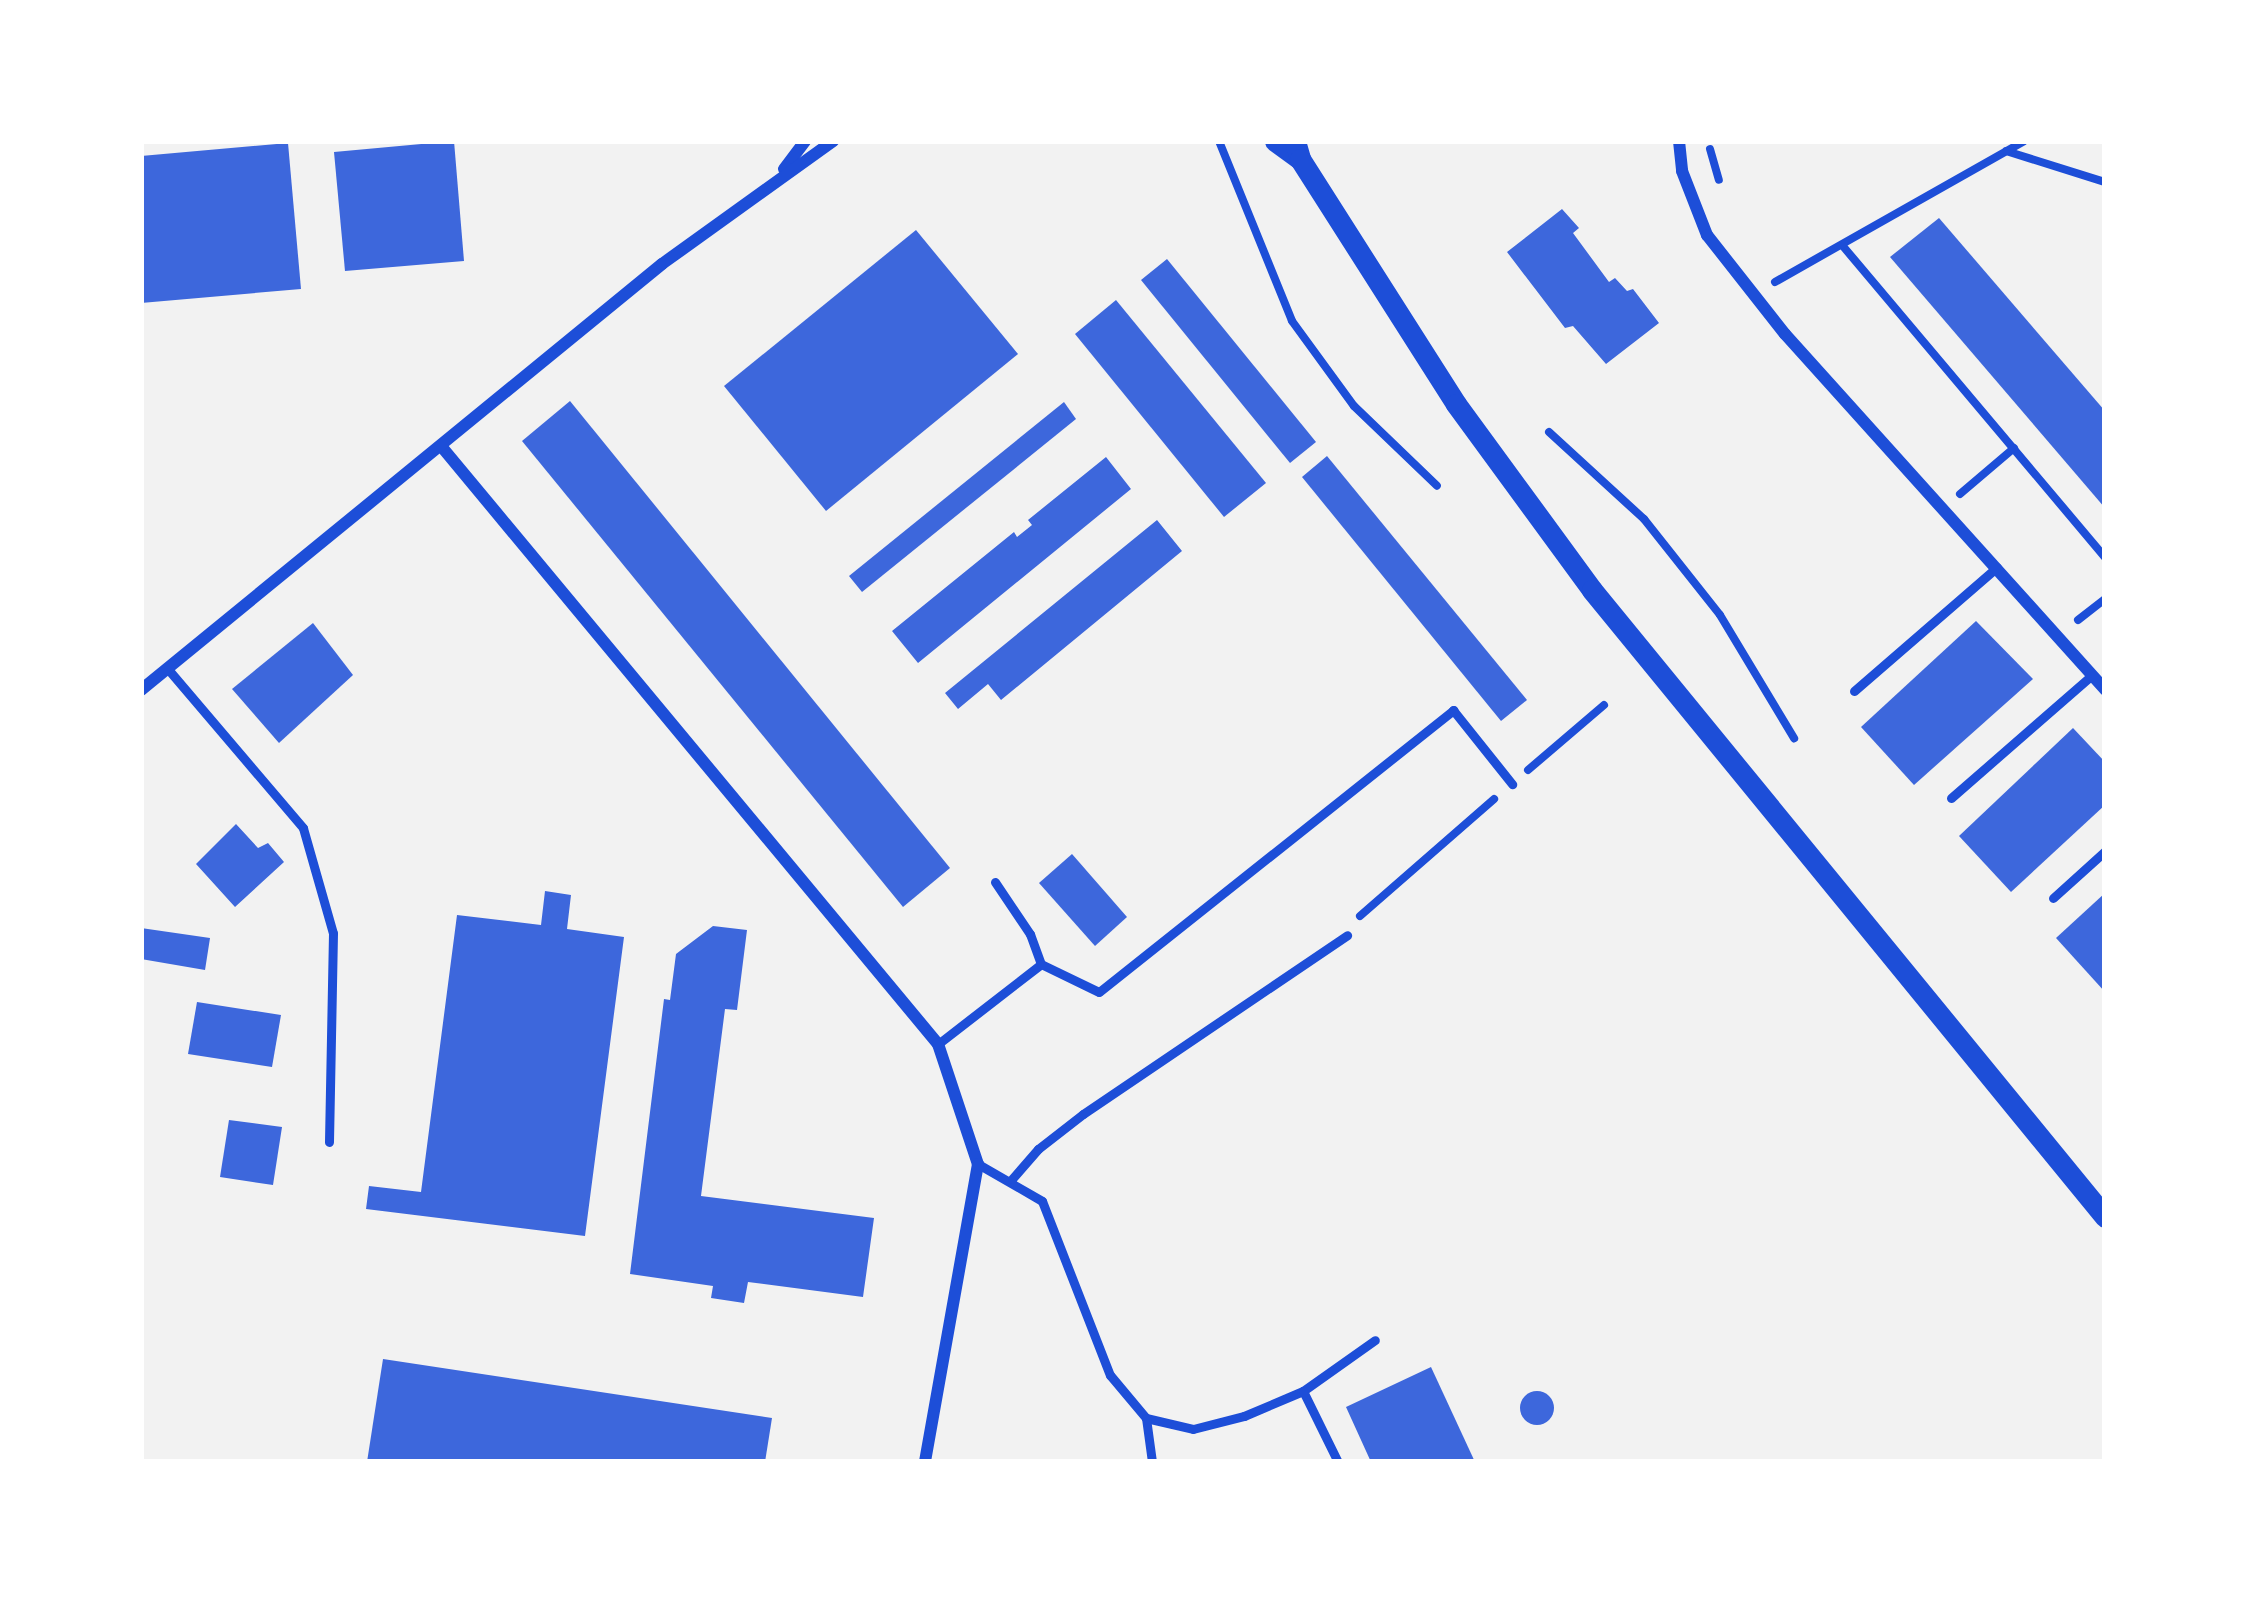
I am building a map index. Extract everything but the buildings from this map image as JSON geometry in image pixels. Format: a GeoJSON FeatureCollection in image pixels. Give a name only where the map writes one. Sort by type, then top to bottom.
{"type":"FeatureCollection","features":[{"type":"Feature","properties":{"kind":"street"},"geometry":{"type":"LineString","coordinates":[[775,179],[805,141]]}},
{"type":"Feature","properties":{"kind":"street"},"geometry":{"type":"LineString","coordinates":[[141,690],[662,264],[833,141]]}},
{"type":"Feature","properties":{"kind":"street"},"geometry":{"type":"LineString","coordinates":[[1275,141],[1298,150],[1456,404],[1592,590],[2105,1217]]}},
{"type":"Feature","properties":{"kind":"street"},"geometry":{"type":"LineString","coordinates":[[1679,141],[1682,171],[1707,235],[1785,334],[1945,506],[2105,690]]}},
{"type":"Feature","properties":{"kind":"street"},"geometry":{"type":"LineString","coordinates":[[441,446],[938,1044],[978,1164],[925,1462]]}},
{"type":"Feature","properties":{"kind":"lane"},"geometry":{"type":"LineString","coordinates":[[1854,691],[1997,567]]}},
{"type":"Feature","properties":{"kind":"lane"},"geometry":{"type":"LineString","coordinates":[[167,668],[303,828],[333,933],[329,1142]]}},
{"type":"Feature","properties":{"kind":"lane"},"geometry":{"type":"LineString","coordinates":[[1952,798],[2092,675]]}},
{"type":"Feature","properties":{"kind":"lane"},"geometry":{"type":"LineString","coordinates":[[995,882],[1030,934],[1041,964],[1099,992],[1453,710],[1512,784]]}},
{"type":"Feature","properties":{"kind":"lane"},"geometry":{"type":"LineString","coordinates":[[2053,898],[2105,850]]}},
{"type":"Feature","properties":{"kind":"lane"},"geometry":{"type":"LineString","coordinates":[[1012,1179],[1038,1149],[1083,1114],[1347,935]]}},
{"type":"Feature","properties":{"kind":"lane"},"geometry":{"type":"LineString","coordinates":[[938,1044],[1041,964]]}},
{"type":"Feature","properties":{"kind":"lane"},"geometry":{"type":"LineString","coordinates":[[978,1164],[1012,1179],[1042,1201],[1111,1376],[1146,1418],[1152,1462]]}},
{"type":"Feature","properties":{"kind":"lane"},"geometry":{"type":"LineString","coordinates":[[1146,1418],[1193,1429],[1303,1391],[1375,1340]]}},
{"type":"Feature","properties":{"kind":"lane"},"geometry":{"type":"LineString","coordinates":[[1303,1391],[1338,1462]]}},
{"type":"Feature","properties":{"kind":"path"},"geometry":{"type":"LineString","coordinates":[[1219,141],[1292,321],[1354,406],[1437,486]]}},
{"type":"Feature","properties":{"kind":"path"},"geometry":{"type":"LineString","coordinates":[[1708,141],[1725,198]]}},
{"type":"Feature","properties":{"kind":"path"},"geometry":{"type":"LineString","coordinates":[[1762,265],[1775,283],[2024,141]]}},
{"type":"Feature","properties":{"kind":"path"},"geometry":{"type":"LineString","coordinates":[[2006,151],[2105,182]]}},
{"type":"Feature","properties":{"kind":"path"},"geometry":{"type":"LineString","coordinates":[[1841,245],[2105,557]]}},
{"type":"Feature","properties":{"kind":"path"},"geometry":{"type":"LineString","coordinates":[[1549,432],[1645,519],[1720,615],[1794,738]]}},
{"type":"Feature","properties":{"kind":"path"},"geometry":{"type":"LineString","coordinates":[[1945,506],[2014,448]]}},
{"type":"Feature","properties":{"kind":"path"},"geometry":{"type":"LineString","coordinates":[[1347,935],[1366,908],[1604,705]]}}]}
